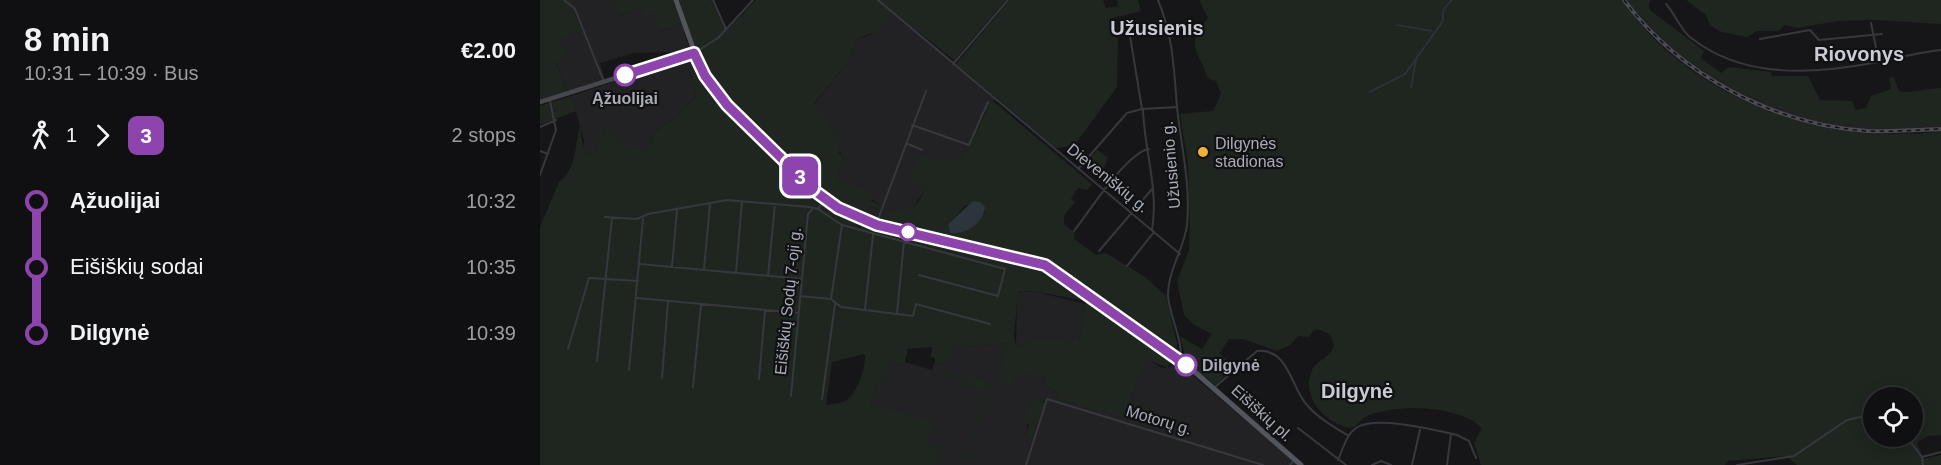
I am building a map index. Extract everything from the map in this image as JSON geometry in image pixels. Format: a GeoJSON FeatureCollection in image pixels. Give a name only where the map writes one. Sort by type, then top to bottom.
{"type":"FeatureCollection","features":[{"type":"Feature","properties":{"kind":"main road","name":"Eišiškių pl."},"geometry":{"type":"LineString","coordinates":[[676,0],[694,53],[705,76],[727,105],[825,199],[857,218],[877,225],[1045,265],[1214,388],[1292,462],[1301,465]]}},
{"type":"Feature","properties":{"kind":"main road"},"geometry":{"type":"LineString","coordinates":[[540,102],[694,53]]}},
{"type":"Feature","properties":{"kind":"street"},"geometry":{"type":"LineString","coordinates":[[564,0],[575,9],[604,82]]}},
{"type":"Feature","properties":{"kind":"street"},"geometry":{"type":"LineString","coordinates":[[713,0],[726,29]]}},
{"type":"Feature","properties":{"kind":"street"},"geometry":{"type":"LineString","coordinates":[[694,53],[711,44],[753,0]]}},
{"type":"Feature","properties":{"kind":"street","name":"Dieveniškių g."},"geometry":{"type":"LineString","coordinates":[[878,0],[1180,254]]}},
{"type":"Feature","properties":{"kind":"street"},"geometry":{"type":"LineString","coordinates":[[953,64],[1008,0]]}},
{"type":"Feature","properties":{"kind":"street","name":"Užusienio g."},"geometry":{"type":"LineString","coordinates":[[1158,0],[1171,40],[1188,191],[1187,225],[1180,254],[1170,280],[1168,297],[1181,350],[1179,361]]}},
{"type":"Feature","properties":{"kind":"street"},"geometry":{"type":"LineString","coordinates":[[1666,4],[1690,37],[1725,60],[1763,70],[1805,70],[1879,62],[1941,50]]}},
{"type":"Feature","properties":{"kind":"street"},"geometry":{"type":"LineString","coordinates":[[1871,23],[1879,62]]}},
{"type":"Feature","properties":{"kind":"street"},"geometry":{"type":"LineString","coordinates":[[1760,39],[1810,30],[1819,40],[1882,34]]}},
{"type":"Feature","properties":{"kind":"street"},"geometry":{"type":"LineString","coordinates":[[1127,266],[1153,231],[1153,188],[1149,149],[1130,36]]}},
{"type":"Feature","properties":{"kind":"street"},"geometry":{"type":"LineString","coordinates":[[877,225],[926,91]]}},
{"type":"Feature","properties":{"kind":"street"},"geometry":{"type":"LineString","coordinates":[[540,175],[556,130],[556,120],[550,100]]}},
{"type":"Feature","properties":{"kind":"street"},"geometry":{"type":"LineString","coordinates":[[912,125],[969,145],[988,102]]}},
{"type":"Feature","properties":{"kind":"street"},"geometry":{"type":"LineString","coordinates":[[1077,169],[1123,116],[1142,109],[1177,107]]}},
{"type":"Feature","properties":{"kind":"street"},"geometry":{"type":"LineString","coordinates":[[540,127],[556,120]]}},
{"type":"Feature","properties":{"kind":"street"},"geometry":{"type":"LineString","coordinates":[[906,143],[922,150]]}},
{"type":"Feature","properties":{"kind":"street"},"geometry":{"type":"LineString","coordinates":[[1074,231],[1114,176],[1139,151],[1149,149]]}},
{"type":"Feature","properties":{"kind":"street"},"geometry":{"type":"LineString","coordinates":[[540,151],[548,154]]}},
{"type":"Feature","properties":{"kind":"street"},"geometry":{"type":"LineString","coordinates":[[1099,251],[1153,188]]}},
{"type":"Feature","properties":{"kind":"street"},"geometry":{"type":"LineString","coordinates":[[818,209],[825,199]]}},
{"type":"Feature","properties":{"kind":"street"},"geometry":{"type":"LineString","coordinates":[[629,370],[643,219],[648,214],[726,200],[809,207],[812,210],[818,209],[842,225],[1005,268],[998,296],[919,275]]}},
{"type":"Feature","properties":{"kind":"street"},"geometry":{"type":"LineString","coordinates":[[736,272],[742,201]]}},
{"type":"Feature","properties":{"kind":"street"},"geometry":{"type":"LineString","coordinates":[[704,270],[710,203]]}},
{"type":"Feature","properties":{"kind":"street"},"geometry":{"type":"LineString","coordinates":[[768,276],[775,204]]}},
{"type":"Feature","properties":{"kind":"street"},"geometry":{"type":"LineString","coordinates":[[672,267],[677,210]]}},
{"type":"Feature","properties":{"kind":"street","name":"Eišiškių Sodų 7-oji g."},"geometry":{"type":"LineString","coordinates":[[790,396],[808,214],[812,210]]}},
{"type":"Feature","properties":{"kind":"street"},"geometry":{"type":"LineString","coordinates":[[605,217],[643,219]]}},
{"type":"Feature","properties":{"kind":"street"},"geometry":{"type":"LineString","coordinates":[[597,361],[612,218]]}},
{"type":"Feature","properties":{"kind":"street"},"geometry":{"type":"LineString","coordinates":[[831,299],[842,225]]}},
{"type":"Feature","properties":{"kind":"street"},"geometry":{"type":"LineString","coordinates":[[865,309],[873,233]]}},
{"type":"Feature","properties":{"kind":"street"},"geometry":{"type":"LineString","coordinates":[[897,313],[904,242]]}},
{"type":"Feature","properties":{"kind":"street"},"geometry":{"type":"LineString","coordinates":[[640,264],[802,279]]}},
{"type":"Feature","properties":{"kind":"street"},"geometry":{"type":"LineString","coordinates":[[568,349],[589,278],[605,277],[638,281]]}},
{"type":"Feature","properties":{"kind":"street"},"geometry":{"type":"LineString","coordinates":[[800,296],[831,299],[835,304],[913,315],[916,304],[990,324]]}},
{"type":"Feature","properties":{"kind":"street"},"geometry":{"type":"LineString","coordinates":[[637,298],[799,313]]}},
{"type":"Feature","properties":{"kind":"street"},"geometry":{"type":"LineString","coordinates":[[662,378],[668,301]]}},
{"type":"Feature","properties":{"kind":"street"},"geometry":{"type":"LineString","coordinates":[[693,387],[701,304]]}},
{"type":"Feature","properties":{"kind":"street"},"geometry":{"type":"LineString","coordinates":[[822,399],[835,304]]}},
{"type":"Feature","properties":{"kind":"street"},"geometry":{"type":"LineString","coordinates":[[759,379],[765,310]]}},
{"type":"Feature","properties":{"kind":"street"},"geometry":{"type":"LineString","coordinates":[[1214,388],[1257,351],[1270,353],[1287,366],[1296,389],[1308,407],[1349,435]]}},
{"type":"Feature","properties":{"kind":"street","name":"Motorų g."},"geometry":{"type":"LineString","coordinates":[[1026,465],[1047,399],[1263,465]]}},
{"type":"Feature","properties":{"kind":"street"},"geometry":{"type":"LineString","coordinates":[[1737,465],[1794,456],[1847,420],[1863,416]]}},
{"type":"Feature","properties":{"kind":"street"},"geometry":{"type":"LineString","coordinates":[[1338,460],[1349,435],[1363,425],[1377,422],[1451,434],[1469,441],[1476,458]]}},
{"type":"Feature","properties":{"kind":"street"},"geometry":{"type":"LineString","coordinates":[[1298,428],[1346,465]]}},
{"type":"Feature","properties":{"kind":"street"},"geometry":{"type":"LineString","coordinates":[[1412,465],[1420,429]]}},
{"type":"Feature","properties":{"kind":"street"},"geometry":{"type":"LineString","coordinates":[[1447,465],[1451,434]]}},
{"type":"Feature","properties":{"kind":"street"},"geometry":{"type":"LineString","coordinates":[[1914,447],[1922,457],[1923,465]]}},
{"type":"Feature","properties":{"kind":"street"},"geometry":{"type":"LineString","coordinates":[[1922,457],[1941,452]]}},
{"type":"Feature","properties":{"kind":"street"},"geometry":{"type":"LineString","coordinates":[[1372,465],[1381,461],[1391,465]]}},
{"type":"Feature","properties":{"kind":"shaded area"},"geometry":{"type":"Polygon","coordinates":[[[540,0],[580,0],[571,4],[582,31],[559,39],[567,57],[556,63],[567,92],[540,100],[540,0]]]}},
{"type":"Feature","properties":{"kind":"shaded area"},"geometry":{"type":"Polygon","coordinates":[[[580,0],[614,0],[620,15],[640,8],[654,14],[662,31],[682,24],[689,48],[675,52],[634,53],[600,63],[605,79],[567,92],[556,62],[567,57],[559,39],[571,3],[580,0]]]}},
{"type":"Feature","properties":{"kind":"shaded area"},"geometry":{"type":"Polygon","coordinates":[[[614,0],[673,0],[682,24],[661,31],[654,14],[643,18],[640,8],[619,15],[614,0]]]}},
{"type":"Feature","properties":{"kind":"shaded area"},"geometry":{"type":"Polygon","coordinates":[[[679,0],[711,0],[726,31],[756,0],[1006,0],[954,60],[894,12],[877,31],[857,39],[850,59],[814,104],[840,138],[839,153],[843,158],[837,179],[874,194],[871,201],[882,205],[880,210],[870,206],[867,213],[877,217],[875,220],[857,213],[809,179],[757,131],[735,107],[705,69],[679,0]]]}},
{"type":"Feature","properties":{"kind":"shaded area"},"geometry":{"type":"Polygon","coordinates":[[[1010,0],[1103,0],[1106,8],[1118,6],[1117,0],[1138,0],[1141,11],[1109,19],[1112,32],[1118,39],[1117,87],[1074,146],[1056,148],[956,64],[1010,0]]]}},
{"type":"Feature","properties":{"kind":"shaded area"},"geometry":{"type":"Polygon","coordinates":[[[1199,0],[1651,0],[1650,10],[1704,51],[1701,58],[1721,73],[1729,67],[1771,72],[1772,76],[1808,76],[1820,100],[1852,101],[1856,110],[1866,108],[1871,96],[1891,89],[1889,79],[1893,76],[1899,91],[1941,88],[1941,126],[1877,128],[1809,117],[1746,94],[1716,78],[1688,59],[1638,13],[1634,16],[1676,58],[1700,76],[1727,92],[1782,116],[1853,132],[1890,134],[1941,132],[1941,435],[1928,436],[1923,439],[1923,387],[1863,387],[1863,447],[1919,447],[1924,459],[1941,455],[1941,465],[1797,465],[1786,456],[1728,461],[1725,465],[1481,465],[1474,443],[1482,428],[1472,420],[1459,415],[1428,409],[1396,409],[1369,415],[1351,428],[1332,421],[1324,415],[1312,399],[1309,380],[1314,367],[1332,350],[1333,342],[1329,335],[1318,330],[1314,330],[1309,337],[1298,336],[1290,345],[1277,351],[1243,339],[1229,339],[1220,353],[1228,361],[1218,369],[1224,377],[1215,385],[1187,363],[1180,336],[1202,349],[1212,334],[1194,325],[1184,315],[1177,281],[1189,250],[1190,221],[1188,163],[1180,114],[1213,111],[1221,94],[1216,81],[1207,75],[1198,56],[1195,40],[1208,18],[1199,0]]]}},
{"type":"Feature","properties":{"kind":"shaded area"},"geometry":{"type":"Polygon","coordinates":[[[1621,0],[1693,63],[1724,83],[1754,98],[1810,117],[1861,126],[1941,126],[1941,132],[1861,133],[1808,124],[1778,115],[1746,101],[1690,67],[1652,35],[1621,0]]]}},
{"type":"Feature","properties":{"kind":"shaded area"},"geometry":{"type":"Polygon","coordinates":[[[1686,0],[1941,0],[1941,24],[1874,20],[1838,21],[1797,28],[1785,25],[1778,31],[1757,31],[1747,37],[1722,32],[1711,26],[1705,14],[1686,0]]]}},
{"type":"Feature","properties":{"kind":"shaded area"},"geometry":{"type":"Polygon","coordinates":[[[894,11],[996,98],[981,118],[969,151],[952,161],[926,188],[912,209],[894,215],[881,215],[881,221],[867,214],[869,206],[880,210],[881,205],[837,179],[843,158],[814,105],[850,59],[857,39],[870,35],[894,11]]]}},
{"type":"Feature","properties":{"kind":"shaded area"},"geometry":{"type":"Polygon","coordinates":[[[688,57],[694,64],[688,69],[696,96],[679,115],[658,129],[646,150],[625,145],[606,130],[600,138],[596,151],[588,156],[583,150],[584,140],[571,96],[688,57]]]}},
{"type":"Feature","properties":{"kind":"shaded area"},"geometry":{"type":"Polygon","coordinates":[[[694,64],[716,97],[819,200],[820,208],[825,202],[859,226],[1032,263],[1053,272],[1083,294],[1080,300],[1033,291],[1018,292],[1014,336],[1016,347],[1028,343],[1030,339],[1079,342],[1085,304],[1089,298],[1171,358],[1168,368],[1146,359],[1124,418],[1057,399],[1058,393],[1043,383],[1044,379],[1024,373],[1022,377],[1014,378],[1012,385],[1000,381],[1006,343],[954,348],[950,361],[947,361],[946,365],[935,362],[935,358],[931,357],[932,347],[908,349],[904,365],[892,362],[884,382],[877,380],[871,404],[934,421],[927,443],[935,446],[934,451],[937,451],[938,447],[966,455],[989,383],[992,384],[968,455],[992,465],[961,457],[940,448],[936,465],[540,465],[540,227],[559,182],[565,177],[572,163],[580,124],[583,149],[588,156],[596,151],[600,138],[606,130],[611,129],[622,141],[646,150],[658,129],[679,115],[696,96],[688,68],[694,64]],[[865,354],[832,362],[826,405],[843,402],[850,398],[863,373],[865,354]]]}},
{"type":"Feature","properties":{"kind":"shaded area"},"geometry":{"type":"Polygon","coordinates":[[[571,96],[576,111],[540,125],[540,106],[571,96]]]}},
{"type":"Feature","properties":{"kind":"shaded area"},"geometry":{"type":"Polygon","coordinates":[[[993,101],[1092,184],[1087,190],[1078,188],[1071,199],[1075,202],[1064,216],[1064,224],[1075,233],[1074,239],[1096,255],[1106,253],[1145,277],[1166,296],[1176,348],[1169,347],[1049,264],[881,221],[881,215],[913,207],[921,197],[925,188],[909,182],[919,154],[937,160],[951,160],[960,157],[968,149],[993,101]],[[966,205],[948,224],[950,233],[970,228],[985,212],[966,205]]]}},
{"type":"Feature","properties":{"kind":"shaded area"},"geometry":{"type":"Polygon","coordinates":[[[1097,150],[1108,158],[1103,170],[1088,161],[1097,150]]]}},
{"type":"Feature","properties":{"kind":"shaded area"},"geometry":{"type":"Polygon","coordinates":[[[973,201],[980,202],[985,207],[981,219],[967,230],[950,233],[948,224],[973,201]]]}},
{"type":"Feature","properties":{"kind":"shaded area"},"geometry":{"type":"Polygon","coordinates":[[[1033,291],[1085,304],[1079,342],[1028,343],[1016,347],[1017,293],[1033,291]]]}},
{"type":"Feature","properties":{"kind":"shaded area"},"geometry":{"type":"Polygon","coordinates":[[[1007,343],[1014,378],[1022,377],[1024,372],[1044,379],[1043,383],[1058,393],[1057,398],[1124,418],[1146,358],[1162,368],[1168,368],[1177,362],[1298,465],[935,465],[934,451],[927,443],[871,404],[877,379],[884,381],[892,362],[903,365],[904,362],[932,370],[935,362],[945,365],[953,348],[1007,343]],[[1044,401],[1030,403],[1026,436],[1033,438],[1044,401]]]}},
{"type":"Feature","properties":{"kind":"shaded area"},"geometry":{"type":"Polygon","coordinates":[[[941,369],[957,373],[954,382],[959,384],[964,375],[987,382],[984,391],[968,386],[969,383],[963,381],[961,386],[952,383],[954,377],[939,373],[941,369]]]}},
{"type":"Feature","properties":{"kind":"shaded area"},"geometry":{"type":"Polygon","coordinates":[[[1037,398],[1044,403],[1032,439],[1026,436],[1029,424],[1023,422],[1031,399],[1037,398]]]}},
{"type":"Feature","properties":{"kind":"waterway"},"geometry":{"type":"LineString","coordinates":[[1370,92],[1405,74],[1443,21],[1443,10],[1452,0]]}},
{"type":"Feature","properties":{"kind":"waterway"},"geometry":{"type":"LineString","coordinates":[[1397,25],[1432,31]]}},
{"type":"Feature","properties":{"kind":"waterway"},"geometry":{"type":"LineString","coordinates":[[1411,88],[1416,60]]}},
{"type":"Feature","properties":{"kind":"railway"},"geometry":{"type":"LineString","coordinates":[[1624,0],[1647,27],[1701,73],[1764,107],[1798,119],[1833,127],[1868,131],[1941,129]]}},
{"type":"Feature","properties":{"kind":"bus line","name":"3"},"geometry":{"type":"LineString","coordinates":[[625,75],[694,53],[705,76],[727,105],[816,192],[838,208],[877,225],[1045,265],[1186,365]]}},
{"type":"Feature","properties":{"kind":"place","name":"Ąžuolijai"},"geometry":{"type":"Point","coordinates":[625,75]}},
{"type":"Feature","properties":{"kind":"place","name":"Dilgynės stadionas"},"geometry":{"type":"Point","coordinates":[1203,152]}},
{"type":"Feature","properties":{"kind":"place","name":"Dilgynė"},"geometry":{"type":"Point","coordinates":[1186,365]}},
{"type":"Feature","properties":{"kind":"district","name":"Užusienis"},"geometry":{"type":"Point","coordinates":[1157,28]}},
{"type":"Feature","properties":{"kind":"district","name":"Riovonys"},"geometry":{"type":"Point","coordinates":[1859,54]}},
{"type":"Feature","properties":{"kind":"district","name":"Dilgynė"},"geometry":{"type":"Point","coordinates":[1357,391]}}]}
